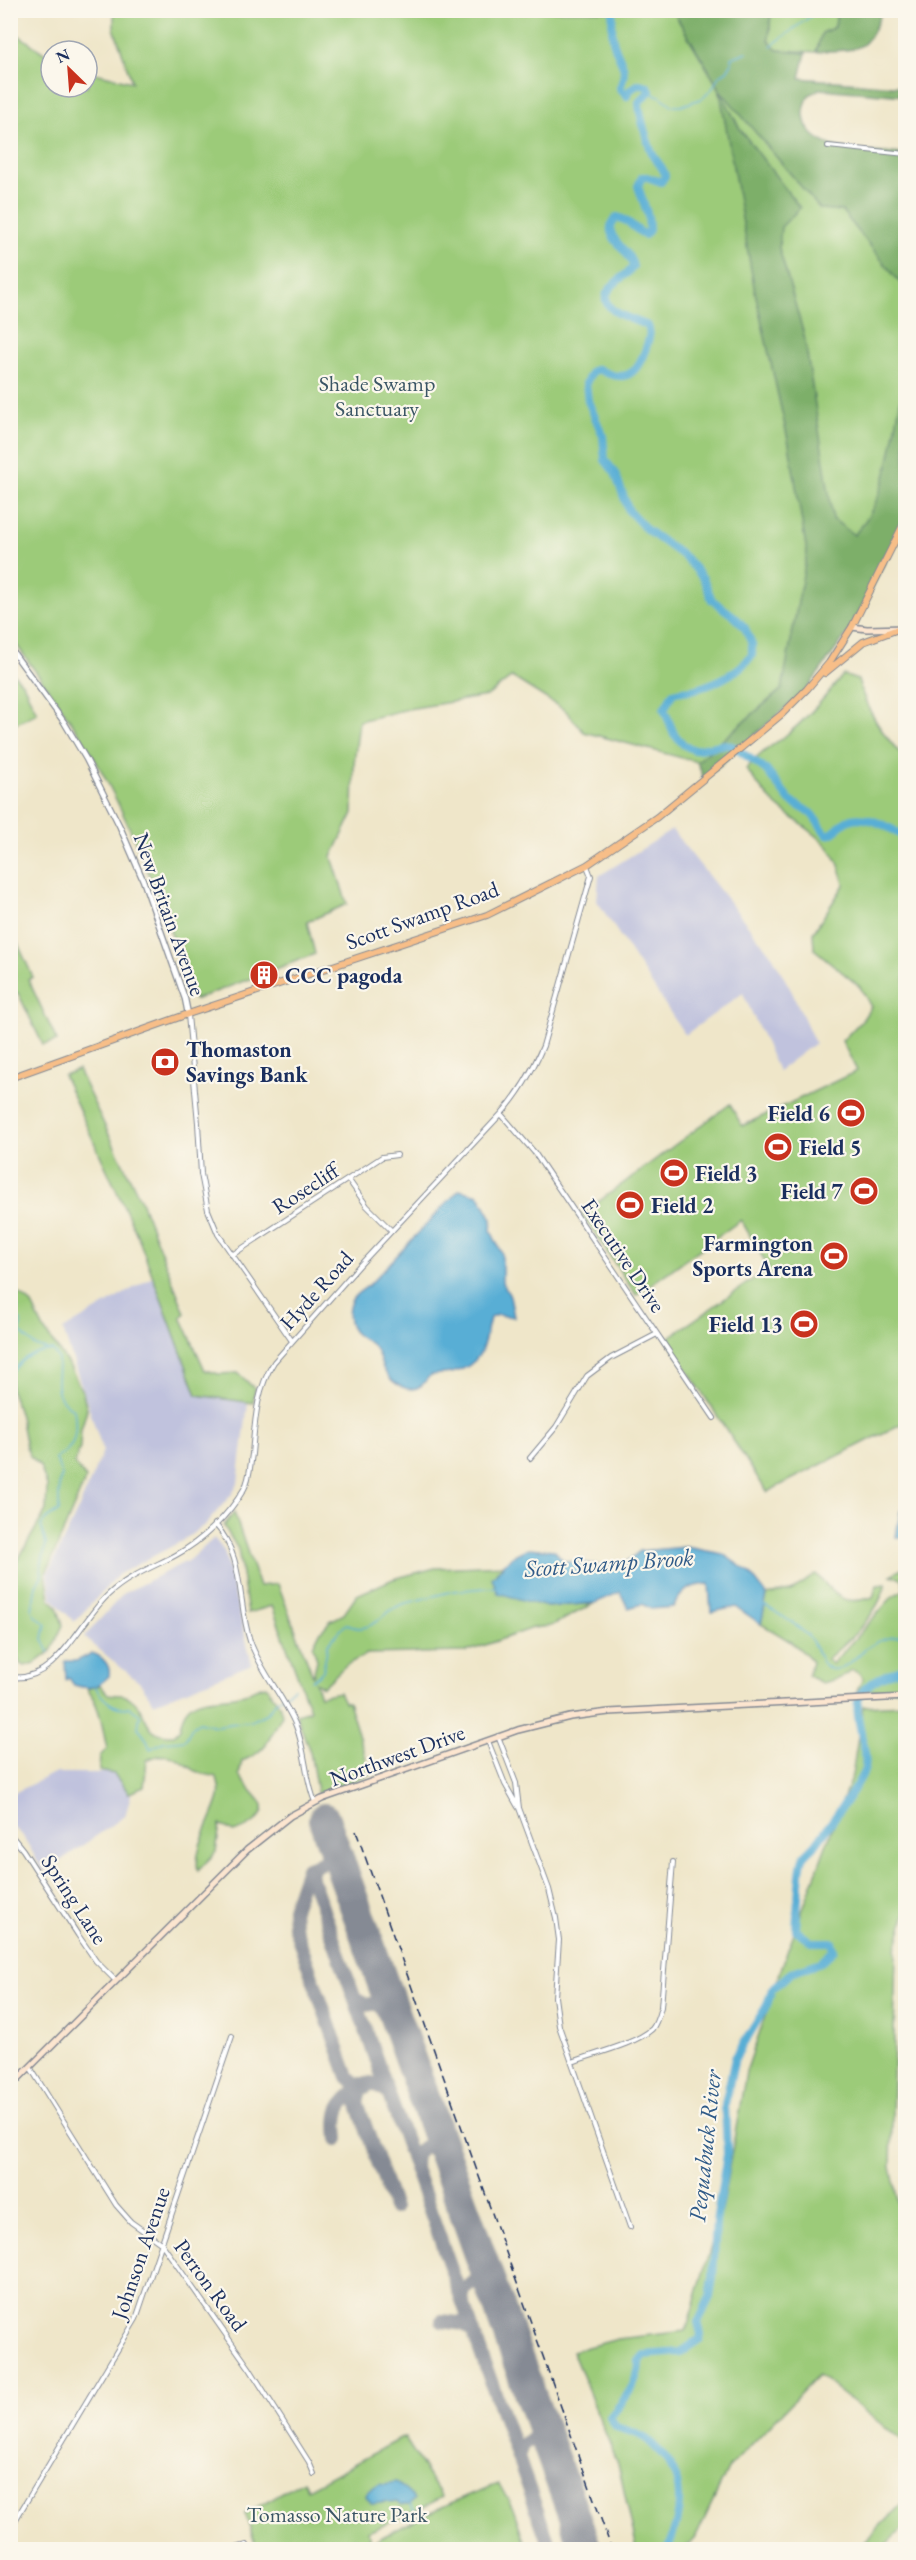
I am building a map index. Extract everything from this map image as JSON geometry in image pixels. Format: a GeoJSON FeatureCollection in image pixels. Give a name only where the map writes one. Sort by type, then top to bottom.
{"type":"FeatureCollection","features":[{"type":"Feature","properties":{"kind":"highway","name":"Scott Swamp Road"},"geometry":{"type":"LineString","coordinates":[[10,1078],[188,1014],[487,915],[586,865],[657,817],[746,744],[807,689],[829,663],[852,627],[906,519]]}},
{"type":"Feature","properties":{"kind":"highway"},"geometry":{"type":"LineString","coordinates":[[807,689],[854,647],[871,637],[903,628]]}},
{"type":"Feature","properties":{"kind":"main road"},"geometry":{"type":"LineString","coordinates":[[852,627],[903,628]]}},
{"type":"Feature","properties":{"kind":"main road","name":"Northwest Drive"},"geometry":{"type":"LineString","coordinates":[[10,2087],[247,1850],[276,1826],[315,1802],[498,1736],[548,1721],[592,1714],[906,1697]]}},
{"type":"Feature","properties":{"kind":"street"},"geometry":{"type":"LineString","coordinates":[[828,146],[906,154]]}},
{"type":"Feature","properties":{"kind":"street","name":"New Britain Avenue"},"geometry":{"type":"LineString","coordinates":[[10,648],[64,722],[86,759],[143,880],[185,999],[188,1014],[201,1178],[210,1217],[232,1255],[292,1341]]}},
{"type":"Feature","properties":{"kind":"street","name":"Hyde Road"},"geometry":{"type":"LineString","coordinates":[[10,1677],[29,1677],[46,1669],[111,1592],[139,1573],[187,1548],[215,1524],[246,1486],[250,1470],[256,1410],[262,1386],[274,1362],[501,1114],[526,1083],[543,1046],[591,876],[586,865]]}},
{"type":"Feature","properties":{"kind":"street","name":"Executive Drive"},"geometry":{"type":"LineString","coordinates":[[501,1114],[534,1152],[714,1418]]}},
{"type":"Feature","properties":{"kind":"street","name":"Rosecliff"},"geometry":{"type":"LineString","coordinates":[[232,1255],[382,1157],[397,1155]]}},
{"type":"Feature","properties":{"kind":"street"},"geometry":{"type":"LineString","coordinates":[[348,1179],[367,1206],[392,1231]]}},
{"type":"Feature","properties":{"kind":"street"},"geometry":{"type":"LineString","coordinates":[[530,1458],[556,1427],[588,1376],[611,1358],[657,1334]]}},
{"type":"Feature","properties":{"kind":"street"},"geometry":{"type":"LineString","coordinates":[[215,1524],[227,1539],[233,1554],[252,1646],[300,1737],[315,1802]]}},
{"type":"Feature","properties":{"kind":"street"},"geometry":{"type":"LineString","coordinates":[[498,1736],[516,1784],[519,1808]]}},
{"type":"Feature","properties":{"kind":"street"},"geometry":{"type":"LineString","coordinates":[[488,1740],[505,1784],[519,1808],[549,1889],[556,1918],[558,1940],[556,2006],[560,2026],[630,2227]]}},
{"type":"Feature","properties":{"kind":"street","name":"Spring Lane"},"geometry":{"type":"LineString","coordinates":[[10,1834],[84,1943],[115,1980]]}},
{"type":"Feature","properties":{"kind":"street"},"geometry":{"type":"LineString","coordinates":[[572,2062],[640,2037],[652,2028],[656,2021],[661,2007],[673,1862]]}},
{"type":"Feature","properties":{"kind":"street","name":"Johnson Avenue"},"geometry":{"type":"LineString","coordinates":[[10,2529],[129,2334],[143,2304],[232,2036]]}},
{"type":"Feature","properties":{"kind":"street","name":"Perron Road"},"geometry":{"type":"LineString","coordinates":[[30,2066],[116,2205],[131,2222],[162,2244],[250,2368],[309,2462],[314,2474]]}},
{"type":"Feature","properties":{"kind":"street"},"geometry":{"type":"LineString","coordinates":[[229,2550],[247,2545]]}},
{"type":"Feature","properties":{"kind":"shaded area"},"geometry":{"type":"Polygon","coordinates":[[[672,830],[773,957],[815,1043],[778,1071],[743,993],[685,1035],[597,901],[599,876],[672,830]]]}},
{"type":"Feature","properties":{"kind":"shaded area"},"geometry":{"type":"Polygon","coordinates":[[[154,1276],[197,1395],[248,1403],[238,1483],[232,1494],[206,1524],[182,1541],[119,1574],[74,1622],[52,1598],[48,1573],[103,1451],[63,1330],[154,1276]]]}},
{"type":"Feature","properties":{"kind":"shaded area"},"geometry":{"type":"Polygon","coordinates":[[[214,1538],[224,1551],[252,1664],[154,1703],[140,1683],[84,1637],[124,1593],[191,1559],[214,1538]]]}},
{"type":"Feature","properties":{"kind":"shaded area"},"geometry":{"type":"Polygon","coordinates":[[[54,1773],[116,1773],[131,1795],[125,1816],[44,1872],[23,1836],[11,1825],[10,1795],[54,1773]]]}},
{"type":"Feature","properties":{"kind":"green space","name":"Shade Swamp Sanctuary"},"geometry":{"type":"Polygon","coordinates":[[[114,11],[673,11],[718,87],[905,260],[905,453],[782,689],[697,762],[584,732],[566,711],[512,677],[487,696],[408,709],[359,721],[354,764],[353,813],[332,857],[347,904],[307,922],[315,954],[194,1000],[149,874],[108,783],[73,724],[11,637],[11,30],[39,50],[39,99],[99,99],[99,74],[132,82],[114,28],[114,11]]]}},
{"type":"Feature","properties":{"kind":"green space"},"geometry":{"type":"Polygon","coordinates":[[[673,11],[771,11],[769,40],[777,50],[806,53],[800,78],[906,87],[905,96],[819,89],[808,96],[804,113],[808,128],[817,138],[829,145],[844,149],[905,154],[905,289],[842,211],[820,209],[720,90],[740,129],[800,208],[781,227],[779,248],[804,335],[833,519],[854,535],[875,504],[892,449],[905,386],[906,519],[852,627],[807,689],[704,779],[697,762],[782,689],[807,553],[789,444],[755,292],[719,87],[673,11]]]}},
{"type":"Feature","properties":{"kind":"green space"},"geometry":{"type":"Polygon","coordinates":[[[771,11],[837,11],[835,27],[822,33],[816,52],[777,50],[769,40],[771,11]]]}},
{"type":"Feature","properties":{"kind":"green space"},"geometry":{"type":"Polygon","coordinates":[[[837,11],[882,11],[871,36],[859,47],[816,52],[822,33],[835,27],[837,11]]]}},
{"type":"Feature","properties":{"kind":"green space"},"geometry":{"type":"Polygon","coordinates":[[[10,670],[23,684],[37,713],[11,726],[10,670]]]}},
{"type":"Feature","properties":{"kind":"green space","name":"Farmington Sports Arena"},"geometry":{"type":"Polygon","coordinates":[[[843,675],[858,680],[866,703],[877,722],[905,759],[905,1422],[767,1492],[667,1339],[769,1268],[741,1220],[636,1295],[582,1214],[730,1104],[742,1126],[857,1071],[842,1041],[871,1007],[860,987],[814,949],[813,933],[844,885],[840,868],[826,844],[769,798],[746,769],[801,722],[843,675]]]}},
{"type":"Feature","properties":{"kind":"green space"},"geometry":{"type":"Polygon","coordinates":[[[11,929],[33,977],[28,979],[57,1041],[43,1045],[18,993],[11,993],[11,929]]]}},
{"type":"Feature","properties":{"kind":"green space"},"geometry":{"type":"Polygon","coordinates":[[[78,1070],[141,1201],[185,1313],[181,1317],[205,1370],[219,1374],[238,1373],[255,1389],[253,1403],[197,1395],[138,1237],[63,1075],[78,1070]]]}},
{"type":"Feature","properties":{"kind":"green space"},"geometry":{"type":"Polygon","coordinates":[[[11,1287],[31,1303],[45,1331],[70,1367],[83,1393],[87,1409],[81,1430],[80,1448],[74,1464],[86,1478],[46,1573],[50,1599],[57,1607],[63,1625],[51,1651],[35,1663],[25,1666],[20,1664],[11,1643],[11,1581],[14,1567],[46,1510],[47,1486],[40,1466],[30,1456],[26,1447],[20,1416],[11,1391],[11,1287]]]}},
{"type":"Feature","properties":{"kind":"green space"},"geometry":{"type":"Polygon","coordinates":[[[234,1512],[259,1586],[278,1584],[313,1676],[317,1660],[313,1646],[319,1634],[330,1621],[344,1614],[357,1595],[393,1579],[435,1568],[503,1565],[497,1571],[547,1607],[595,1603],[551,1626],[533,1628],[466,1652],[367,1654],[346,1665],[323,1687],[315,1682],[320,1696],[339,1692],[344,1702],[348,1702],[371,1774],[320,1795],[317,1792],[310,1752],[296,1714],[310,1710],[272,1606],[248,1613],[238,1549],[224,1526],[234,1512]]]}},
{"type":"Feature","properties":{"kind":"green space"},"geometry":{"type":"Polygon","coordinates":[[[905,1567],[905,1689],[857,1691],[863,1678],[852,1670],[840,1678],[822,1683],[808,1676],[812,1662],[801,1650],[761,1624],[767,1595],[791,1591],[816,1574],[835,1594],[854,1601],[873,1597],[877,1585],[886,1584],[870,1616],[827,1659],[832,1664],[893,1596],[904,1590],[903,1579],[891,1575],[905,1567]]]}},
{"type":"Feature","properties":{"kind":"green space"},"geometry":{"type":"Polygon","coordinates":[[[100,1685],[108,1694],[130,1698],[137,1704],[151,1728],[163,1734],[174,1735],[180,1729],[188,1708],[203,1700],[244,1694],[266,1686],[280,1705],[282,1715],[270,1737],[263,1748],[242,1761],[239,1775],[262,1803],[261,1815],[248,1826],[233,1832],[220,1824],[216,1852],[198,1871],[198,1852],[220,1795],[217,1777],[196,1771],[172,1757],[154,1757],[147,1760],[144,1787],[129,1793],[114,1774],[99,1771],[100,1756],[107,1749],[98,1710],[87,1689],[100,1685]]]}},
{"type":"Feature","properties":{"kind":"green space"},"geometry":{"type":"Polygon","coordinates":[[[905,1704],[906,1913],[896,1949],[891,2167],[906,2242],[905,2527],[882,2549],[857,2549],[902,2504],[903,2441],[818,2375],[728,2469],[695,2539],[683,2549],[637,2549],[618,2464],[572,2351],[618,2339],[686,2331],[721,2212],[746,2072],[852,1775],[863,1706],[905,1704]]]}},
{"type":"Feature","properties":{"kind":"green space","name":"Tomasso Nature Park"},"geometry":{"type":"Polygon","coordinates":[[[404,2437],[442,2497],[419,2510],[368,2532],[371,2549],[257,2549],[245,2514],[303,2480],[307,2489],[404,2437]]]}},
{"type":"Feature","properties":{"kind":"green space"},"geometry":{"type":"Polygon","coordinates":[[[499,2484],[514,2511],[527,2549],[372,2549],[371,2543],[402,2527],[450,2503],[499,2484]]]}},
{"type":"Feature","properties":{"kind":"water"},"geometry":{"type":"Polygon","coordinates":[[[459,1190],[479,1195],[492,1219],[491,1231],[502,1254],[502,1282],[510,1296],[514,1317],[497,1315],[490,1318],[481,1351],[465,1368],[452,1373],[431,1375],[417,1388],[406,1388],[395,1383],[387,1375],[375,1348],[353,1331],[348,1316],[351,1301],[459,1190]]]}},
{"type":"Feature","properties":{"kind":"water"},"geometry":{"type":"Polygon","coordinates":[[[905,1503],[905,1539],[896,1537],[900,1512],[905,1503]]]}},
{"type":"Feature","properties":{"kind":"water"},"geometry":{"type":"Polygon","coordinates":[[[686,1547],[723,1554],[750,1573],[767,1595],[761,1624],[736,1607],[711,1612],[709,1584],[687,1590],[673,1607],[651,1609],[642,1604],[628,1608],[620,1592],[595,1603],[547,1607],[498,1593],[492,1578],[512,1556],[528,1548],[554,1550],[564,1561],[620,1567],[640,1551],[686,1547]]]}},
{"type":"Feature","properties":{"kind":"water"},"geometry":{"type":"Polygon","coordinates":[[[92,1653],[105,1662],[109,1668],[109,1676],[101,1683],[89,1688],[74,1685],[69,1678],[66,1680],[65,1661],[77,1661],[92,1653]]]}},
{"type":"Feature","properties":{"kind":"water"},"geometry":{"type":"Polygon","coordinates":[[[396,2482],[415,2499],[410,2505],[402,2505],[398,2501],[372,2504],[366,2496],[368,2491],[380,2483],[396,2482]]]}},
{"type":"Feature","properties":{"kind":"water"},"geometry":{"type":"Polygon","coordinates":[[[354,2538],[355,2549],[334,2549],[339,2542],[354,2538]]]}},
{"type":"Feature","properties":{"kind":"waterway","name":"Pequabuck River"},"geometry":{"type":"LineString","coordinates":[[613,10],[613,40],[624,69],[620,88],[627,96],[630,90],[639,84],[647,86],[650,91],[639,102],[640,114],[651,150],[665,176],[661,182],[642,177],[638,186],[648,216],[649,230],[645,235],[625,220],[617,217],[611,230],[631,260],[633,267],[609,290],[606,297],[607,304],[619,314],[648,326],[650,334],[647,345],[640,363],[630,374],[617,376],[598,369],[592,371],[586,383],[588,401],[603,436],[605,460],[615,473],[629,511],[647,530],[686,558],[703,578],[712,600],[735,617],[745,628],[752,644],[752,655],[734,672],[704,687],[673,693],[664,709],[674,734],[684,745],[694,750],[726,744],[734,747],[766,770],[790,801],[811,813],[827,835],[834,833],[847,821],[861,818],[878,822],[906,839]]}},
{"type":"Feature","properties":{"kind":"waterway"},"geometry":{"type":"LineString","coordinates":[[771,46],[819,10]]}},
{"type":"Feature","properties":{"kind":"waterway"},"geometry":{"type":"LineString","coordinates":[[649,93],[660,96],[673,106],[681,106],[703,98],[712,89],[719,76],[727,71],[732,63],[731,58],[747,52]]}},
{"type":"Feature","properties":{"kind":"waterway"},"geometry":{"type":"LineString","coordinates":[[10,1297],[18,1308],[14,1314],[21,1321],[20,1332],[35,1346],[48,1350]]}},
{"type":"Feature","properties":{"kind":"waterway"},"geometry":{"type":"LineString","coordinates":[[10,1374],[27,1357],[52,1350],[58,1358],[58,1393],[61,1399],[74,1410],[75,1415],[73,1441],[68,1449],[56,1459],[62,1476],[59,1483],[59,1511],[46,1519],[41,1526],[46,1544],[41,1567],[42,1576],[36,1585],[32,1610],[35,1616],[46,1624],[43,1639],[49,1652]]}},
{"type":"Feature","properties":{"kind":"waterway","name":"Scott Swamp Brook"},"geometry":{"type":"LineString","coordinates":[[312,1680],[323,1671],[328,1644],[346,1624],[363,1628],[370,1626],[395,1607],[403,1604],[453,1591],[496,1587]]}},
{"type":"Feature","properties":{"kind":"waterway","name":"Scott Swamp Brook"},"geometry":{"type":"LineString","coordinates":[[764,1605],[802,1630],[812,1641],[827,1668],[837,1669],[845,1666],[876,1642],[906,1635]]}},
{"type":"Feature","properties":{"kind":"waterway","name":"Pequabuck River"},"geometry":{"type":"LineString","coordinates":[[667,2550],[678,2510],[679,2497],[673,2472],[667,2460],[649,2441],[616,2427],[610,2417],[630,2391],[637,2376],[639,2361],[644,2355],[681,2352],[700,2339],[698,2322],[710,2297],[713,2277],[716,2222],[727,2154],[725,2104],[735,2058],[767,2005],[772,1989],[792,1972],[821,1962],[834,1950],[832,1942],[811,1942],[796,1930],[802,1862],[863,1774],[866,1760],[858,1711],[860,1695],[874,1681],[906,1667]]}},
{"type":"Feature","properties":{"kind":"waterway","name":"Scott Swamp Brook"},"geometry":{"type":"LineString","coordinates":[[95,1686],[109,1703],[114,1706],[129,1707],[140,1715],[138,1728],[147,1740],[150,1749],[163,1742],[185,1740],[193,1726],[199,1722],[216,1726],[251,1721],[267,1713],[277,1700],[294,1688]]}},
{"type":"Feature","properties":{"kind":"waterway"},"geometry":{"type":"LineString","coordinates":[[410,2505],[419,2518]]}},
{"type":"Feature","properties":{"kind":"taxiway"},"geometry":{"type":"LineString","coordinates":[[338,1857],[313,1866],[311,1876],[551,2550]]}},
{"type":"Feature","properties":{"kind":"taxiway"},"geometry":{"type":"LineString","coordinates":[[311,1867],[307,1868],[293,1909],[294,1926],[348,2077],[356,2084],[376,2084],[388,2092]]}},
{"type":"Feature","properties":{"kind":"taxiway"},"geometry":{"type":"LineString","coordinates":[[355,1999],[366,2005],[377,2003],[384,1993],[383,1984]]}},
{"type":"Feature","properties":{"kind":"taxiway"},"geometry":{"type":"LineString","coordinates":[[375,2004],[384,2005],[394,2012]]}},
{"type":"Feature","properties":{"kind":"taxiway"},"geometry":{"type":"LineString","coordinates":[[371,2083],[360,2090],[357,2102],[394,2208]]}},
{"type":"Feature","properties":{"kind":"taxiway"},"geometry":{"type":"LineString","coordinates":[[338,2139],[337,2122],[340,2109],[347,2098],[360,2088]]}},
{"type":"Feature","properties":{"kind":"taxiway"},"geometry":{"type":"LineString","coordinates":[[425,2147],[432,2140],[435,2127]]}},
{"type":"Feature","properties":{"kind":"taxiway"},"geometry":{"type":"LineString","coordinates":[[414,2165],[415,2154],[424,2147],[435,2147],[445,2156]]}},
{"type":"Feature","properties":{"kind":"taxiway"},"geometry":{"type":"LineString","coordinates":[[473,2283],[481,2275],[483,2262]]}},
{"type":"Feature","properties":{"kind":"taxiway"},"geometry":{"type":"LineString","coordinates":[[462,2300],[464,2290],[473,2283],[484,2283],[494,2293]]}},
{"type":"Feature","properties":{"kind":"taxiway"},"geometry":{"type":"LineString","coordinates":[[442,2321],[465,2324],[473,2332]]}},
{"type":"Feature","properties":{"kind":"taxiway"},"geometry":{"type":"LineString","coordinates":[[531,2440],[538,2431],[540,2420]]}},
{"type":"Feature","properties":{"kind":"taxiway"},"geometry":{"type":"LineString","coordinates":[[518,2457],[522,2445],[529,2441],[540,2441],[550,2449]]}},
{"type":"Feature","properties":{"kind":"runway"},"geometry":{"type":"LineString","coordinates":[[324,1819],[586,2550]]}},
{"type":"Feature","properties":{"kind":"railway"},"geometry":{"type":"LineString","coordinates":[[356,1831],[612,2550]]}},
{"type":"Feature","properties":{"kind":"place","name":"CCC pagoda"},"geometry":{"type":"Point","coordinates":[264,975]}},
{"type":"Feature","properties":{"kind":"place","name":"Thomaston Savings Bank"},"geometry":{"type":"Point","coordinates":[165,1062]}},
{"type":"Feature","properties":{"kind":"place","name":"Field 6"},"geometry":{"type":"Point","coordinates":[851,1113]}},
{"type":"Feature","properties":{"kind":"place","name":"Field 5"},"geometry":{"type":"Point","coordinates":[778,1147]}},
{"type":"Feature","properties":{"kind":"place","name":"Field 3"},"geometry":{"type":"Point","coordinates":[674,1173]}},
{"type":"Feature","properties":{"kind":"place","name":"Field 7"},"geometry":{"type":"Point","coordinates":[864,1191]}},
{"type":"Feature","properties":{"kind":"place","name":"Field 2"},"geometry":{"type":"Point","coordinates":[630,1205]}},
{"type":"Feature","properties":{"kind":"place","name":"Farmington Sports Arena"},"geometry":{"type":"Point","coordinates":[834,1256]}},
{"type":"Feature","properties":{"kind":"place","name":"Field 13"},"geometry":{"type":"Point","coordinates":[804,1324]}}]}
